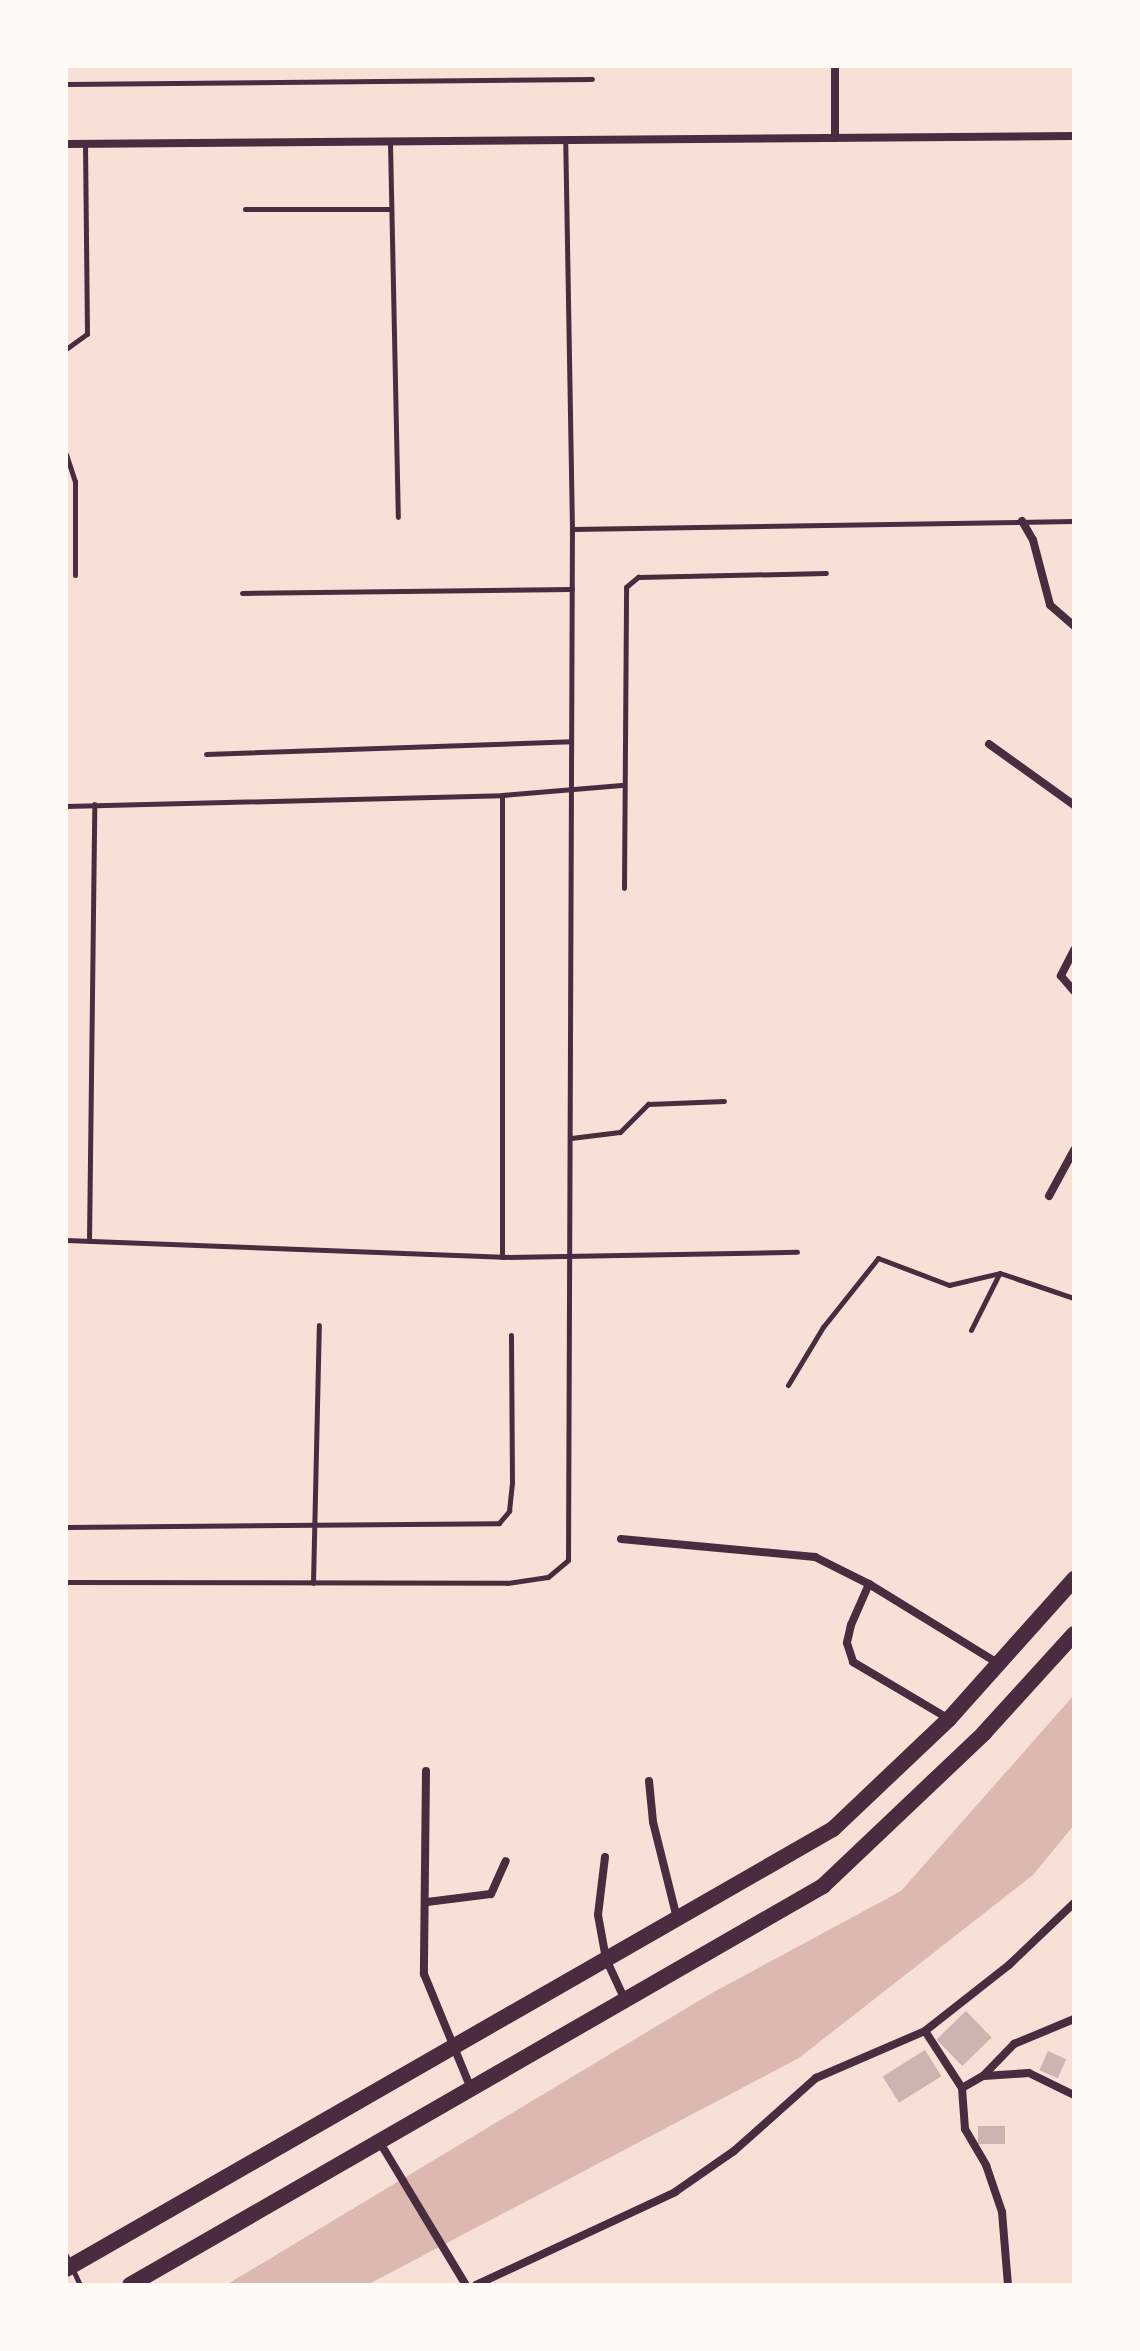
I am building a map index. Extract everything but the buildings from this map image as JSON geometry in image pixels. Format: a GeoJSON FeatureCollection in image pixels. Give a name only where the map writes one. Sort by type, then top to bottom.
{"type":"FeatureCollection","features":[{"type":"Feature","properties":{"kind":"main road"},"geometry":{"type":"LineString","coordinates":[[67,2263],[451,2049],[833,1829],[949,1719],[1074,1579]]}},
{"type":"Feature","properties":{"kind":"main road"},"geometry":{"type":"LineString","coordinates":[[130,2285],[470,2086],[625,2001],[823,1886],[984,1733],[1074,1634]]}},
{"type":"Feature","properties":{"kind":"street"},"geometry":{"type":"LineString","coordinates":[[835,66],[835,138]]}},
{"type":"Feature","properties":{"kind":"street"},"geometry":{"type":"LineString","coordinates":[[66,144],[565,144],[1074,136]]}},
{"type":"Feature","properties":{"kind":"street"},"geometry":{"type":"LineString","coordinates":[[1022,521],[1033,540],[1050,605],[1074,626]]}},
{"type":"Feature","properties":{"kind":"street"},"geometry":{"type":"LineString","coordinates":[[989,744],[1074,805]]}},
{"type":"Feature","properties":{"kind":"street"},"geometry":{"type":"LineString","coordinates":[[1074,950],[1061,976],[1074,991]]}},
{"type":"Feature","properties":{"kind":"street"},"geometry":{"type":"LineString","coordinates":[[1049,1196],[1074,1150]]}},
{"type":"Feature","properties":{"kind":"street"},"geometry":{"type":"LineString","coordinates":[[621,1539],[815,1557],[869,1584],[1000,1664]]}},
{"type":"Feature","properties":{"kind":"street"},"geometry":{"type":"LineString","coordinates":[[869,1584],[847,1643],[853,1662],[949,1719]]}},
{"type":"Feature","properties":{"kind":"street"},"geometry":{"type":"LineString","coordinates":[[426,1771],[424,1974],[451,2049],[470,2086]]}},
{"type":"Feature","properties":{"kind":"street"},"geometry":{"type":"LineString","coordinates":[[649,1781],[653,1822],[678,1919]]}},
{"type":"Feature","properties":{"kind":"street"},"geometry":{"type":"LineString","coordinates":[[605,1857],[597,1907],[606,1959],[625,2001]]}},
{"type":"Feature","properties":{"kind":"street"},"geometry":{"type":"LineString","coordinates":[[427,1902],[491,1894],[506,1861]]}},
{"type":"Feature","properties":{"kind":"street"},"geometry":{"type":"LineString","coordinates":[[476,2285],[675,2192],[734,2151],[816,2078],[925,2031],[1009,1965],[1074,1903]]}},
{"type":"Feature","properties":{"kind":"street"},"geometry":{"type":"LineString","coordinates":[[962,2088],[983,2076],[1014,2044],[1074,2019]]}},
{"type":"Feature","properties":{"kind":"street"},"geometry":{"type":"LineString","coordinates":[[925,2031],[962,2088],[965,2129],[986,2165],[1002,2212],[1008,2285]]}},
{"type":"Feature","properties":{"kind":"street"},"geometry":{"type":"LineString","coordinates":[[983,2076],[1029,2073],[1074,2095]]}},
{"type":"Feature","properties":{"kind":"street"},"geometry":{"type":"LineString","coordinates":[[379,2141],[466,2285]]}},
{"type":"Feature","properties":{"kind":"lane"},"geometry":{"type":"LineString","coordinates":[[66,84],[592,79]]}},
{"type":"Feature","properties":{"kind":"lane"},"geometry":{"type":"LineString","coordinates":[[390,143],[398,517]]}},
{"type":"Feature","properties":{"kind":"lane"},"geometry":{"type":"LineString","coordinates":[[66,349],[87,334],[85,144]]}},
{"type":"Feature","properties":{"kind":"lane"},"geometry":{"type":"LineString","coordinates":[[66,1582],[507,1583],[548,1577],[564,1568],[570,1548],[572,589],[565,144]]}},
{"type":"Feature","properties":{"kind":"lane"},"geometry":{"type":"LineString","coordinates":[[245,209],[391,209]]}},
{"type":"Feature","properties":{"kind":"lane"},"geometry":{"type":"LineString","coordinates":[[66,454],[75,481],[75,575]]}},
{"type":"Feature","properties":{"kind":"lane"},"geometry":{"type":"LineString","coordinates":[[572,529],[1074,521]]}},
{"type":"Feature","properties":{"kind":"lane"},"geometry":{"type":"LineString","coordinates":[[624,888],[622,785],[626,587],[631,580],[826,573]]}},
{"type":"Feature","properties":{"kind":"lane"},"geometry":{"type":"LineString","coordinates":[[242,593],[572,589]]}},
{"type":"Feature","properties":{"kind":"lane"},"geometry":{"type":"LineString","coordinates":[[206,754],[571,741]]}},
{"type":"Feature","properties":{"kind":"lane"},"geometry":{"type":"LineString","coordinates":[[66,806],[502,795],[622,785]]}},
{"type":"Feature","properties":{"kind":"lane"},"geometry":{"type":"LineString","coordinates":[[502,795],[502,1257]]}},
{"type":"Feature","properties":{"kind":"lane"},"geometry":{"type":"LineString","coordinates":[[89,1241],[94,804]]}},
{"type":"Feature","properties":{"kind":"lane"},"geometry":{"type":"LineString","coordinates":[[570,1138],[620,1132],[648,1104],[724,1101]]}},
{"type":"Feature","properties":{"kind":"lane"},"geometry":{"type":"LineString","coordinates":[[66,1240],[502,1257],[797,1252]]}},
{"type":"Feature","properties":{"kind":"lane"},"geometry":{"type":"LineString","coordinates":[[788,1385],[823,1327],[878,1258],[949,1285],[1000,1273],[1074,1298]]}},
{"type":"Feature","properties":{"kind":"lane"},"geometry":{"type":"LineString","coordinates":[[971,1330],[1000,1273]]}},
{"type":"Feature","properties":{"kind":"lane"},"geometry":{"type":"LineString","coordinates":[[313,1583],[318,1524],[319,1325]]}},
{"type":"Feature","properties":{"kind":"lane"},"geometry":{"type":"LineString","coordinates":[[66,1527],[499,1523],[506,1518],[512,1482],[511,1335]]}},
{"type":"Feature","properties":{"kind":"lane"},"geometry":{"type":"LineString","coordinates":[[67,2263],[80,2285]]}},
{"type":"Feature","properties":{"kind":"shaded area"},"geometry":{"type":"Polygon","coordinates":[[[1074,1695],[1074,1825],[1033,1875],[799,2058],[367,2285],[226,2285],[710,1994],[901,1891],[1074,1695]]]}}]}
